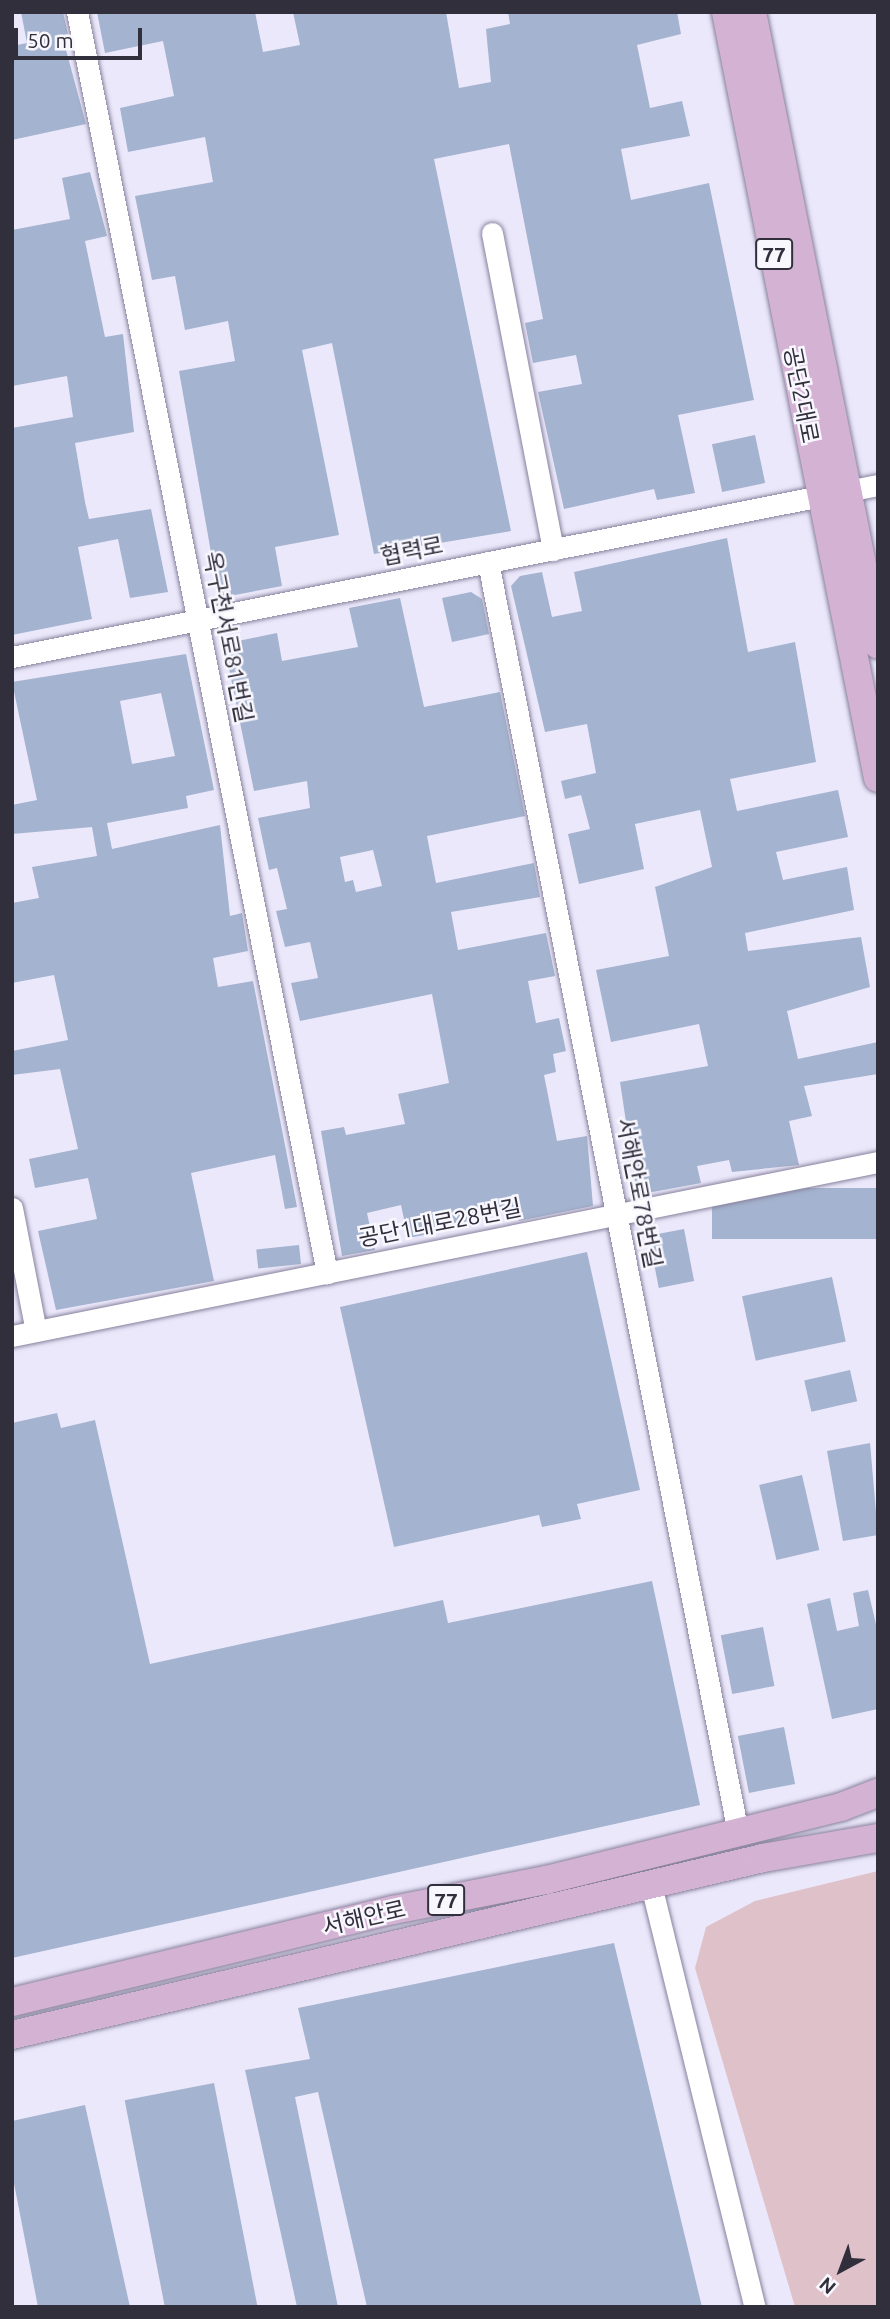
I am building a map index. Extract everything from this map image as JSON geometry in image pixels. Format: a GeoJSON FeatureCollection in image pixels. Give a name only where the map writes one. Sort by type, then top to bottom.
{"type":"FeatureCollection","features":[{"type":"Feature","properties":{"kind":"main road","name":"공단2대로"},"geometry":{"type":"LineString","coordinates":[[726,12],[834,493],[878,645]]}},
{"type":"Feature","properties":{"kind":"main road","name":"공단2대로"},"geometry":{"type":"LineString","coordinates":[[752,12],[834,493],[878,778]]}},
{"type":"Feature","properties":{"kind":"main road","name":"서해안로"},"geometry":{"type":"LineString","coordinates":[[12,2002],[738,1833],[878,1793]]}},
{"type":"Feature","properties":{"kind":"main road","name":"서해안로"},"geometry":{"type":"LineString","coordinates":[[12,2035],[651,1885],[878,1838]]}},
{"type":"Feature","properties":{"kind":"street","name":"옥구천서로81번길"},"geometry":{"type":"LineString","coordinates":[[77,12],[327,1273]]}},
{"type":"Feature","properties":{"kind":"street"},"geometry":{"type":"LineString","coordinates":[[492,233],[553,550]]}},
{"type":"Feature","properties":{"kind":"street","name":"협력로"},"geometry":{"type":"LineString","coordinates":[[12,657],[878,485]]}},
{"type":"Feature","properties":{"kind":"street","name":"서해안로78번길"},"geometry":{"type":"LineString","coordinates":[[488,562],[738,1833]]}},
{"type":"Feature","properties":{"kind":"street","name":"공단1대로28번길"},"geometry":{"type":"LineString","coordinates":[[12,1336],[878,1162]]}},
{"type":"Feature","properties":{"kind":"street"},"geometry":{"type":"LineString","coordinates":[[12,1208],[36,1331]]}},
{"type":"Feature","properties":{"kind":"street"},"geometry":{"type":"LineString","coordinates":[[651,1885],[755,2307]]}},
{"type":"Feature","properties":{"kind":"shaded area"},"geometry":{"type":"Polygon","coordinates":[[[878,1871],[878,2307],[795,2307],[695,1968],[706,1927],[755,1901],[878,1871]]]}},
{"type":"Feature","properties":{"kind":"building"},"geometry":{"type":"Polygon","coordinates":[[[21,12],[63,12],[68,34],[62,35],[86,124],[12,140],[12,46],[27,43],[21,12]]]}},
{"type":"Feature","properties":{"kind":"building"},"geometry":{"type":"Polygon","coordinates":[[[97,12],[255,12],[263,52],[300,45],[293,12],[446,12],[459,88],[491,82],[486,29],[510,24],[508,12],[677,12],[681,34],[637,45],[650,108],[682,101],[690,136],[621,149],[631,200],[709,183],[754,400],[678,415],[695,493],[657,500],[654,489],[564,509],[538,392],[582,384],[576,355],[533,363],[525,323],[543,319],[509,144],[434,159],[511,531],[374,554],[332,343],[302,350],[339,535],[275,547],[282,586],[219,598],[179,371],[235,361],[228,321],[185,330],[175,276],[152,280],[135,196],[213,182],[205,137],[128,152],[120,108],[174,96],[163,41],[105,53],[97,12]]]}},
{"type":"Feature","properties":{"kind":"building"},"geometry":{"type":"Polygon","coordinates":[[[90,172],[107,236],[85,241],[105,337],[123,334],[134,432],[75,443],[85,502],[89,519],[151,509],[168,592],[130,598],[118,539],[78,547],[92,619],[12,635],[12,428],[73,417],[67,376],[12,386],[12,230],[70,219],[62,178],[90,172]]]}},
{"type":"Feature","properties":{"kind":"building"},"geometry":{"type":"Polygon","coordinates":[[[755,435],[765,483],[722,492],[712,444],[755,435]]]}},
{"type":"Feature","properties":{"kind":"building"},"geometry":{"type":"Polygon","coordinates":[[[727,538],[748,652],[795,642],[816,762],[730,779],[737,811],[838,790],[848,837],[776,852],[783,880],[847,867],[854,910],[745,933],[748,951],[861,937],[870,987],[787,1011],[798,1059],[878,1042],[878,1074],[804,1086],[812,1116],[789,1121],[799,1165],[732,1172],[729,1160],[697,1166],[701,1183],[647,1193],[636,1188],[620,1082],[708,1066],[699,1024],[611,1042],[596,970],[669,956],[655,887],[712,867],[700,810],[635,824],[644,869],[579,884],[568,834],[590,829],[581,795],[565,799],[561,781],[596,773],[587,724],[545,732],[511,586],[520,576],[542,572],[552,617],[582,611],[574,572],[727,538]]]}},
{"type":"Feature","properties":{"kind":"building"},"geometry":{"type":"Polygon","coordinates":[[[471,592],[482,599],[489,634],[452,642],[442,598],[471,592]]]}},
{"type":"Feature","properties":{"kind":"building"},"geometry":{"type":"Polygon","coordinates":[[[400,598],[424,707],[500,692],[525,816],[427,836],[436,883],[534,863],[540,897],[451,912],[458,950],[546,933],[555,976],[528,981],[536,1023],[559,1018],[566,1051],[553,1054],[556,1072],[544,1075],[557,1141],[587,1136],[593,1206],[519,1221],[516,1209],[472,1219],[473,1226],[408,1238],[401,1205],[367,1213],[375,1250],[342,1256],[321,1131],[344,1127],[346,1135],[405,1124],[398,1094],[449,1083],[432,994],[300,1021],[291,983],[318,978],[310,942],[285,947],[276,911],[287,909],[277,868],[269,870],[258,818],[310,808],[307,781],[254,791],[224,644],[277,633],[282,661],[358,647],[349,608],[400,598]],[[373,850],[340,857],[345,882],[353,880],[356,892],[382,886],[373,850]]]}},
{"type":"Feature","properties":{"kind":"building"},"geometry":{"type":"Polygon","coordinates":[[[186,654],[214,790],[186,796],[188,808],[107,823],[112,849],[220,825],[230,916],[242,913],[248,951],[213,958],[218,987],[253,981],[297,1207],[285,1209],[275,1155],[191,1173],[214,1281],[56,1310],[38,1231],[97,1219],[88,1178],[35,1188],[29,1159],[78,1149],[60,1069],[12,1075],[12,1051],[68,1040],[54,975],[12,983],[12,903],[39,898],[32,867],[97,856],[92,827],[12,834],[12,805],[37,800],[12,682],[186,654]],[[161,693],[120,701],[132,764],[175,756],[161,693]]]}},
{"type":"Feature","properties":{"kind":"building"},"geometry":{"type":"Polygon","coordinates":[[[712,1188],[878,1188],[878,1239],[712,1239],[712,1188]]]}},
{"type":"Feature","properties":{"kind":"building"},"geometry":{"type":"Polygon","coordinates":[[[684,1229],[694,1281],[659,1288],[649,1236],[684,1229]]]}},
{"type":"Feature","properties":{"kind":"building"},"geometry":{"type":"Polygon","coordinates":[[[299,1245],[301,1264],[258,1268],[256,1249],[299,1245]]]}},
{"type":"Feature","properties":{"kind":"building"},"geometry":{"type":"Polygon","coordinates":[[[587,1252],[640,1490],[577,1504],[581,1519],[542,1527],[539,1515],[394,1547],[340,1307],[587,1252]]]}},
{"type":"Feature","properties":{"kind":"building"},"geometry":{"type":"Polygon","coordinates":[[[832,1277],[846,1342],[756,1361],[742,1296],[832,1277]]]}},
{"type":"Feature","properties":{"kind":"building"},"geometry":{"type":"Polygon","coordinates":[[[850,1370],[857,1401],[811,1412],[804,1381],[850,1370]]]}},
{"type":"Feature","properties":{"kind":"building"},"geometry":{"type":"Polygon","coordinates":[[[57,1413],[61,1428],[95,1420],[150,1664],[443,1600],[448,1623],[652,1581],[700,1805],[12,1958],[12,1423],[57,1413]]]}},
{"type":"Feature","properties":{"kind":"building"},"geometry":{"type":"Polygon","coordinates":[[[870,1443],[878,1535],[843,1541],[827,1451],[870,1443]]]}},
{"type":"Feature","properties":{"kind":"building"},"geometry":{"type":"Polygon","coordinates":[[[802,1475],[819,1550],[776,1560],[759,1485],[802,1475]]]}},
{"type":"Feature","properties":{"kind":"building"},"geometry":{"type":"Polygon","coordinates":[[[868,1590],[878,1633],[878,1709],[832,1719],[807,1604],[830,1598],[837,1631],[859,1626],[853,1593],[868,1590]]]}},
{"type":"Feature","properties":{"kind":"building"},"geometry":{"type":"Polygon","coordinates":[[[763,1627],[774,1686],[732,1694],[721,1635],[763,1627]]]}},
{"type":"Feature","properties":{"kind":"building"},"geometry":{"type":"Polygon","coordinates":[[[784,1727],[795,1784],[749,1793],[738,1736],[784,1727]]]}},
{"type":"Feature","properties":{"kind":"building"},"geometry":{"type":"Polygon","coordinates":[[[614,1943],[702,2307],[367,2307],[318,2092],[295,2097],[338,2307],[297,2307],[245,2070],[310,2059],[298,2008],[614,1943]]]}},
{"type":"Feature","properties":{"kind":"building"},"geometry":{"type":"Polygon","coordinates":[[[214,2083],[258,2307],[165,2307],[125,2100],[214,2083]]]}},
{"type":"Feature","properties":{"kind":"building"},"geometry":{"type":"Polygon","coordinates":[[[85,2105],[130,2307],[38,2307],[12,2173],[12,2121],[85,2105]]]}}]}
